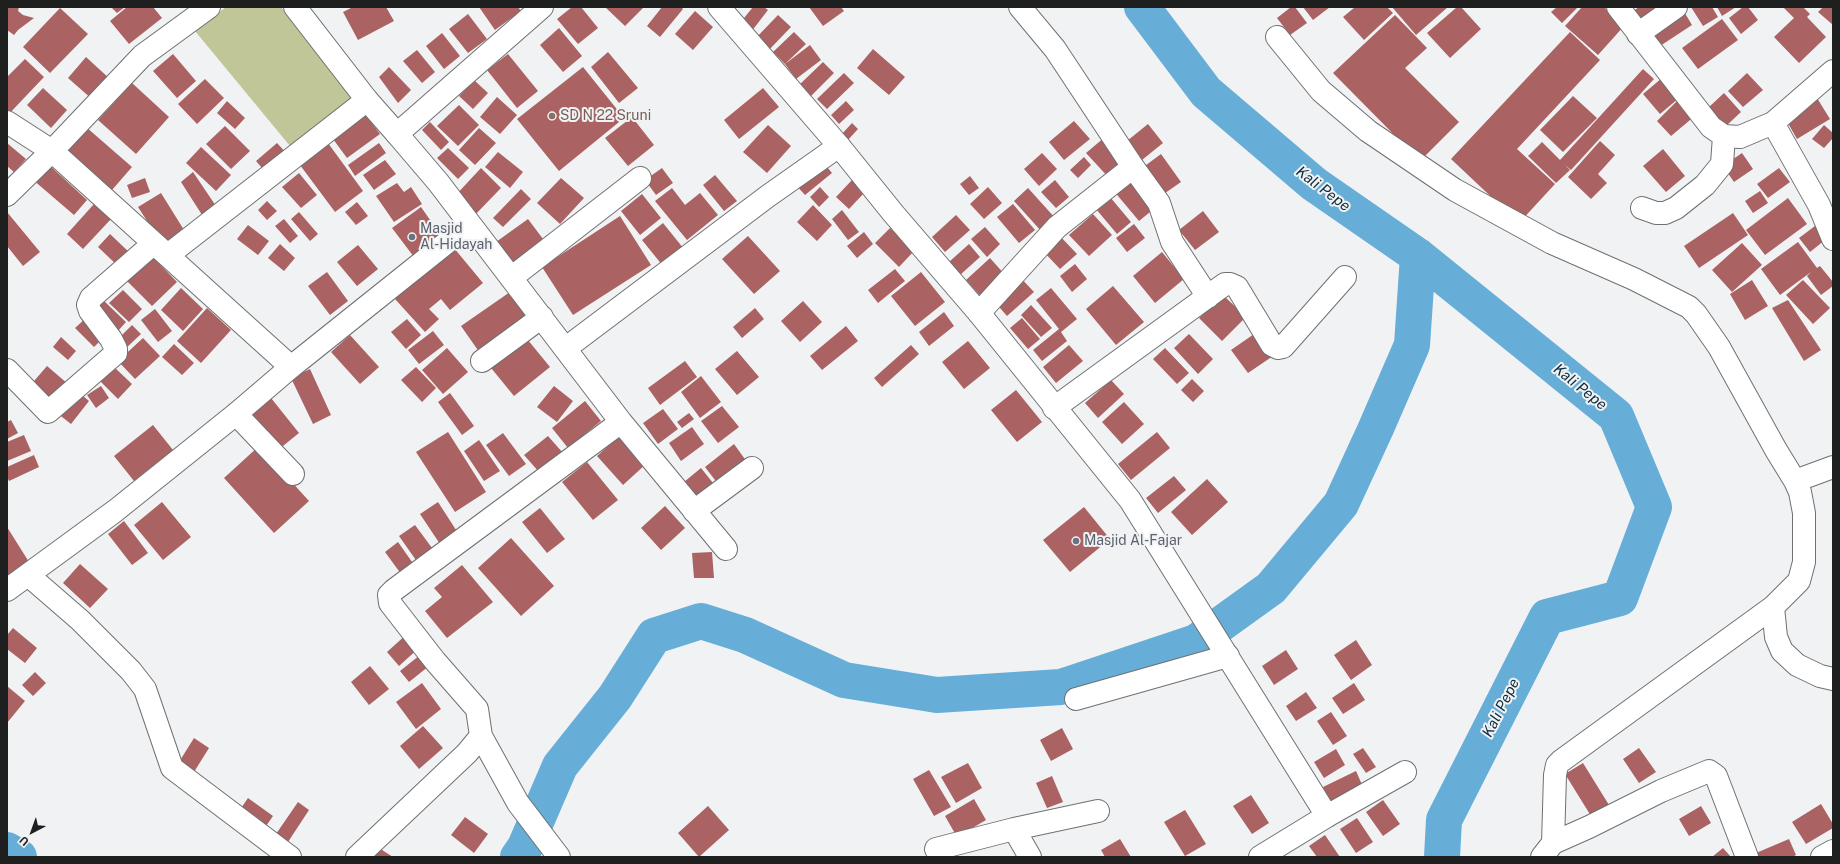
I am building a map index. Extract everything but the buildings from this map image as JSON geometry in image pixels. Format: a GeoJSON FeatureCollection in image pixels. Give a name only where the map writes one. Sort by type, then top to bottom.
{"type":"FeatureCollection","features":[{"type":"Feature","properties":{"kind":"street"},"geometry":{"type":"LineString","coordinates":[[7,196],[142,56],[209,7]]}},
{"type":"Feature","properties":{"kind":"street"},"geometry":{"type":"LineString","coordinates":[[295,7],[368,100],[438,182],[621,422],[726,549]]}},
{"type":"Feature","properties":{"kind":"street"},"geometry":{"type":"LineString","coordinates":[[719,7],[839,146],[893,213],[979,313],[1054,408],[1130,500],[1327,816]]}},
{"type":"Feature","properties":{"kind":"street"},"geometry":{"type":"LineString","coordinates":[[1020,7],[1055,49],[1133,168],[1159,202],[1172,242],[1208,297]]}},
{"type":"Feature","properties":{"kind":"street"},"geometry":{"type":"LineString","coordinates":[[1618,7],[1711,127],[1724,136],[1740,136],[1773,123],[1833,71]]}},
{"type":"Feature","properties":{"kind":"street"},"geometry":{"type":"LineString","coordinates":[[1638,34],[1676,7]]}},
{"type":"Feature","properties":{"kind":"street"},"geometry":{"type":"LineString","coordinates":[[397,134],[534,10]]}},
{"type":"Feature","properties":{"kind":"street"},"geometry":{"type":"LineString","coordinates":[[1277,37],[1320,91],[1368,131],[1454,190],[1552,242],[1634,279],[1689,307],[1696,314],[1719,347],[1761,424],[1795,481],[1802,500],[1804,513],[1804,562],[1799,581],[1768,610],[1557,765],[1547,850]]}},
{"type":"Feature","properties":{"kind":"street"},"geometry":{"type":"LineString","coordinates":[[7,370],[48,412],[116,353],[116,349],[111,339],[90,311],[88,305],[90,298],[161,249],[368,100]]}},
{"type":"Feature","properties":{"kind":"street"},"geometry":{"type":"LineString","coordinates":[[7,122],[52,151],[291,367]]}},
{"type":"Feature","properties":{"kind":"street"},"geometry":{"type":"LineString","coordinates":[[1773,123],[1831,225]]}},
{"type":"Feature","properties":{"kind":"street"},"geometry":{"type":"LineString","coordinates":[[1642,208],[1656,213],[1665,213],[1676,208],[1705,185],[1722,164],[1724,136]]}},
{"type":"Feature","properties":{"kind":"street"},"geometry":{"type":"LineString","coordinates":[[566,348],[768,196],[839,146]]}},
{"type":"Feature","properties":{"kind":"street"},"geometry":{"type":"LineString","coordinates":[[979,313],[1057,227],[1133,168]]}},
{"type":"Feature","properties":{"kind":"street"},"geometry":{"type":"LineString","coordinates":[[511,278],[640,178]]}},
{"type":"Feature","properties":{"kind":"street"},"geometry":{"type":"LineString","coordinates":[[7,590],[115,511],[236,414],[291,367],[470,224]]}},
{"type":"Feature","properties":{"kind":"street"},"geometry":{"type":"LineString","coordinates":[[1054,408],[1225,284],[1230,284],[1237,287],[1272,346],[1278,348],[1283,347],[1345,277]]}},
{"type":"Feature","properties":{"kind":"street"},"geometry":{"type":"LineString","coordinates":[[482,361],[542,318]]}},
{"type":"Feature","properties":{"kind":"street"},"geometry":{"type":"LineString","coordinates":[[236,414],[293,474]]}},
{"type":"Feature","properties":{"kind":"street"},"geometry":{"type":"LineString","coordinates":[[558,857],[518,802],[481,736],[477,709],[436,661],[390,603],[389,595],[621,422]]}},
{"type":"Feature","properties":{"kind":"street"},"geometry":{"type":"LineString","coordinates":[[1795,481],[1833,467]]}},
{"type":"Feature","properties":{"kind":"street"},"geometry":{"type":"LineString","coordinates":[[694,511],[752,468]]}},
{"type":"Feature","properties":{"kind":"street"},"geometry":{"type":"LineString","coordinates":[[28,575],[80,620],[131,671],[145,689],[172,768],[290,857]]}},
{"type":"Feature","properties":{"kind":"street"},"geometry":{"type":"LineString","coordinates":[[1768,610],[1782,651],[1797,665],[1820,676],[1833,680]]}},
{"type":"Feature","properties":{"kind":"street"},"geometry":{"type":"LineString","coordinates":[[1076,699],[1226,654]]}},
{"type":"Feature","properties":{"kind":"street"},"geometry":{"type":"LineString","coordinates":[[357,857],[468,753],[481,736]]}},
{"type":"Feature","properties":{"kind":"street"},"geometry":{"type":"LineString","coordinates":[[1547,850],[1589,827],[1668,788],[1709,771],[1716,776],[1747,857]]}},
{"type":"Feature","properties":{"kind":"street"},"geometry":{"type":"LineString","coordinates":[[1260,857],[1327,816],[1405,772]]}},
{"type":"Feature","properties":{"kind":"street"},"geometry":{"type":"LineString","coordinates":[[936,849],[1014,829],[1098,811]]}},
{"type":"Feature","properties":{"kind":"street"},"geometry":{"type":"LineString","coordinates":[[1014,829],[1030,857]]}},
{"type":"Feature","properties":{"kind":"street"},"geometry":{"type":"LineString","coordinates":[[1822,857],[1833,851]]}},
{"type":"Feature","properties":{"kind":"green space"},"geometry":{"type":"Polygon","coordinates":[[[226,7],[281,7],[354,99],[290,146],[195,31],[226,7]]]}},
{"type":"Feature","properties":{"kind":"waterway","name":"Kali Pepe"},"geometry":{"type":"LineString","coordinates":[[1142,7],[1206,92],[1314,184],[1418,256],[1616,416],[1654,507],[1620,598],[1547,617],[1444,820],[1442,857]]}},
{"type":"Feature","properties":{"kind":"waterway"},"geometry":{"type":"LineString","coordinates":[[518,857],[525,847],[560,766],[615,697],[654,636],[701,621],[745,635],[844,680],[937,695],[1061,687],[1196,642],[1271,588],[1341,504],[1412,345],[1418,256]]}},
{"type":"Feature","properties":{"kind":"waterway"},"geometry":{"type":"LineString","coordinates":[[7,850],[19,857]]}},
{"type":"Feature","properties":{"kind":"place","name":"SD N 22 Sruni"},"geometry":{"type":"Point","coordinates":[552,116]}},
{"type":"Feature","properties":{"kind":"place","name":"Masjid Al-Hidayah"},"geometry":{"type":"Point","coordinates":[412,237]}},
{"type":"Feature","properties":{"kind":"place","name":"Masjid Al-Fajar"},"geometry":{"type":"Point","coordinates":[1076,541]}}]}
